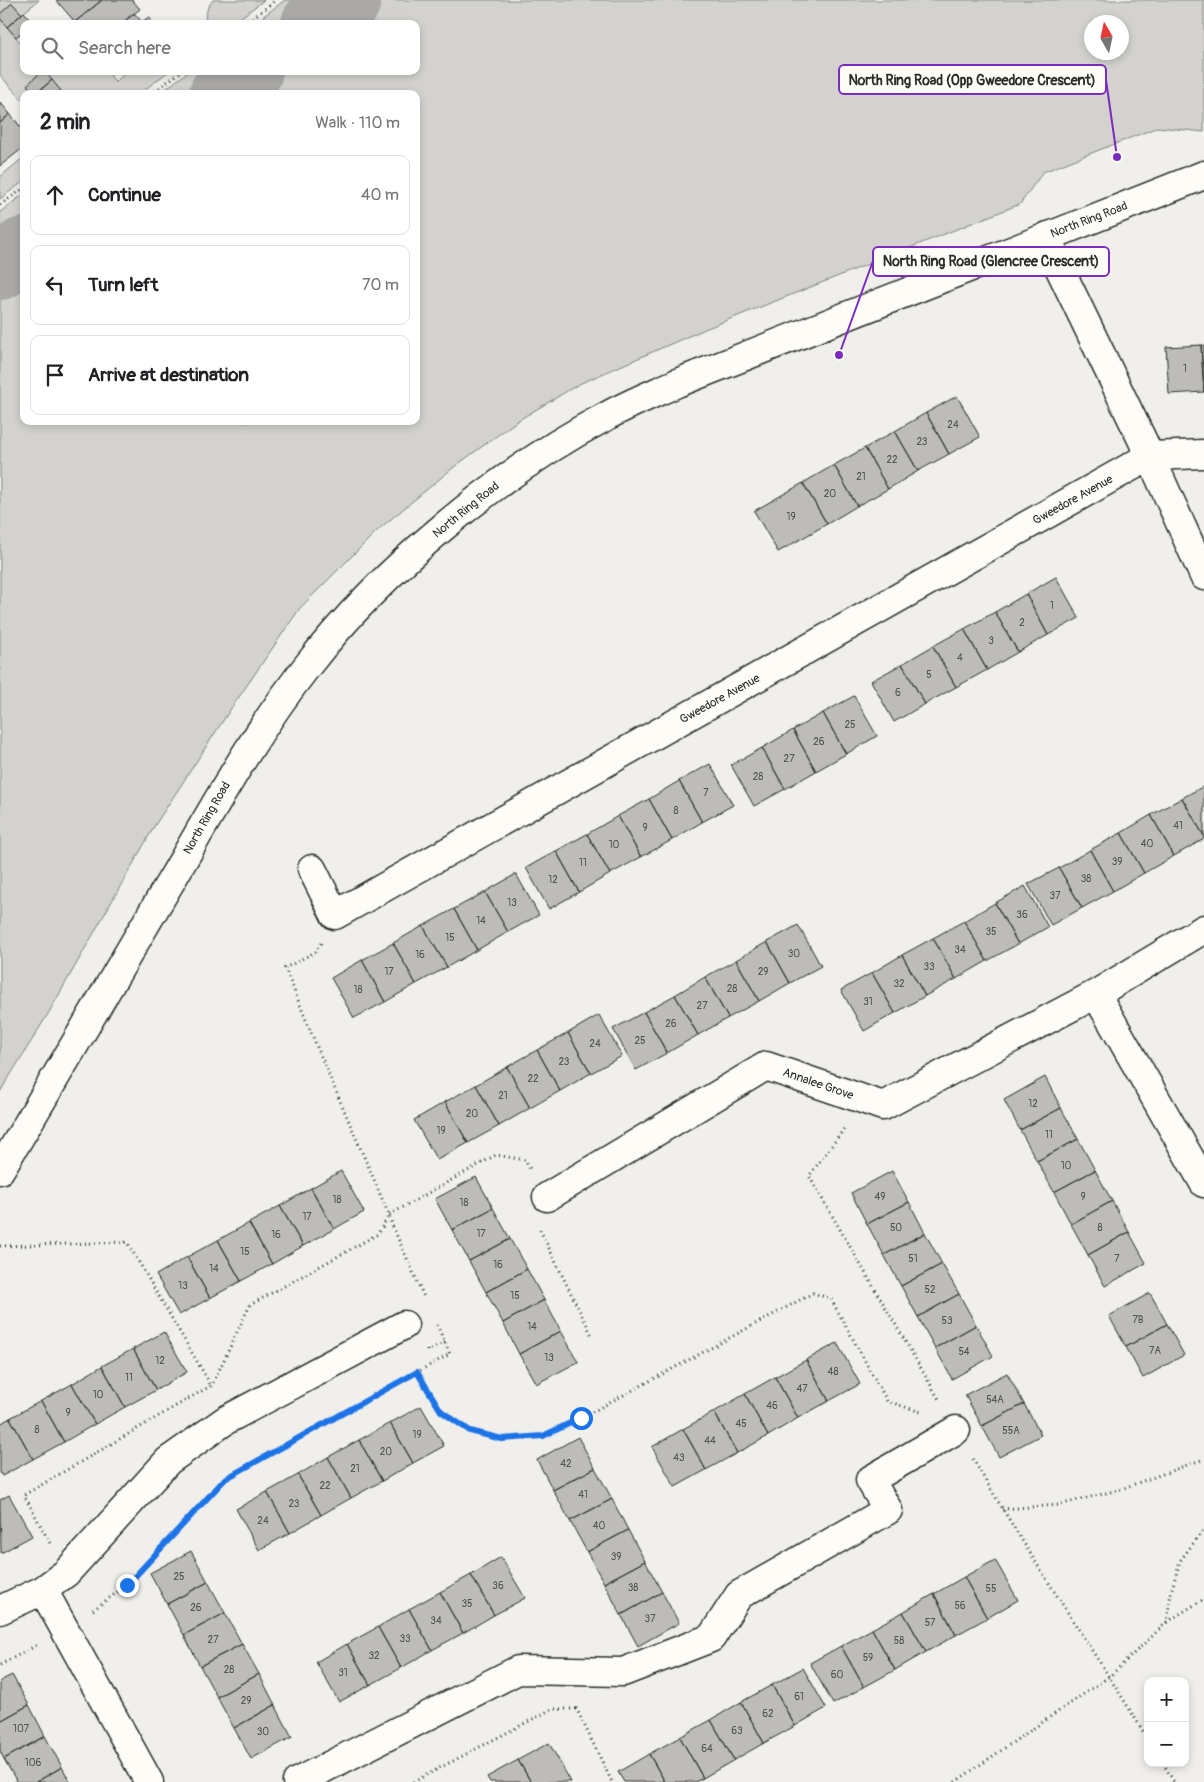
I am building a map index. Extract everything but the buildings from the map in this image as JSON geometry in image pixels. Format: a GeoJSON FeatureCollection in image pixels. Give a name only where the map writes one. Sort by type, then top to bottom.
{"type":"FeatureCollection","features":[{"type":"Feature","properties":{"kind":"street","name":"North Ring Road"},"geometry":{"type":"LineString","coordinates":[[0,1170],[229,780],[268,719],[308,664],[351,615],[404,562],[453,520],[500,483],[554,446],[605,417],[677,383],[1204,175]]}},
{"type":"Feature","properties":{"kind":"street"},"geometry":{"type":"LineString","coordinates":[[1048,236],[1057,263],[1150,456],[1204,576]]}},
{"type":"Feature","properties":{"kind":"street"},"geometry":{"type":"LineString","coordinates":[[1150,456],[1204,454]]}},
{"type":"Feature","properties":{"kind":"street","name":"Gweedore Avenue"},"geometry":{"type":"LineString","coordinates":[[335,915],[1150,456]]}},
{"type":"Feature","properties":{"kind":"street"},"geometry":{"type":"LineString","coordinates":[[312,869],[335,915]]}},
{"type":"Feature","properties":{"kind":"street","name":"Annalee Grove"},"geometry":{"type":"LineString","coordinates":[[547,1197],[766,1066],[883,1106],[1096,994],[1204,929]]}},
{"type":"Feature","properties":{"kind":"street"},"geometry":{"type":"LineString","coordinates":[[1096,994],[1204,1183]]}},
{"type":"Feature","properties":{"kind":"street"},"geometry":{"type":"LineString","coordinates":[[0,1610],[43,1590],[66,1573],[168,1461],[226,1420],[404,1325]]}},
{"type":"Feature","properties":{"kind":"street"},"geometry":{"type":"LineString","coordinates":[[296,1782],[518,1670],[623,1672],[711,1638],[739,1595],[888,1510],[870,1480],[956,1430]]}},
{"type":"Feature","properties":{"kind":"street"},"geometry":{"type":"LineString","coordinates":[[43,1590],[150,1782]]}},
{"type":"Feature","properties":{"kind":"path"},"geometry":{"type":"LineString","coordinates":[[250,20],[276,0]]}},
{"type":"Feature","properties":{"kind":"path"},"geometry":{"type":"LineString","coordinates":[[156,90],[177,75]]}},
{"type":"Feature","properties":{"kind":"path"},"geometry":{"type":"LineString","coordinates":[[0,205],[20,191]]}},
{"type":"Feature","properties":{"kind":"path"},"geometry":{"type":"LineString","coordinates":[[335,915],[317,951],[285,968],[392,1226],[429,1306]]}},
{"type":"Feature","properties":{"kind":"path"},"geometry":{"type":"LineString","coordinates":[[810,1176],[865,1100]]}},
{"type":"Feature","properties":{"kind":"path"},"geometry":{"type":"LineString","coordinates":[[66,1573],[24,1496],[212,1385],[250,1306],[378,1234],[389,1215],[496,1155],[525,1160],[547,1197],[537,1223],[592,1336]]}},
{"type":"Feature","properties":{"kind":"path"},"geometry":{"type":"LineString","coordinates":[[0,1246],[127,1242],[212,1385],[226,1420]]}},
{"type":"Feature","properties":{"kind":"path"},"geometry":{"type":"LineString","coordinates":[[417,1372],[441,1411],[470,1431],[502,1439],[543,1436],[581,1418],[813,1293],[831,1299],[886,1401],[924,1414]]}},
{"type":"Feature","properties":{"kind":"path"},"geometry":{"type":"LineString","coordinates":[[0,1665],[64,1630],[127,1585],[225,1479],[450,1354],[437,1324]]}},
{"type":"Feature","properties":{"kind":"path"},"geometry":{"type":"LineString","coordinates":[[1002,1509],[1059,1505],[1118,1490],[1204,1459]]}},
{"type":"Feature","properties":{"kind":"path"},"geometry":{"type":"LineString","coordinates":[[1167,1622],[1171,1592],[1180,1561],[1204,1529]]}},
{"type":"Feature","properties":{"kind":"path"},"geometry":{"type":"LineString","coordinates":[[955,1782],[1110,1676],[1167,1622],[1204,1599]]}},
{"type":"Feature","properties":{"kind":"path"},"geometry":{"type":"LineString","coordinates":[[586,1671],[576,1709],[612,1782]]}},
{"type":"Feature","properties":{"kind":"path"},"geometry":{"type":"LineString","coordinates":[[413,1782],[552,1709],[576,1709]]}},
{"type":"Feature","properties":{"kind":"path"},"geometry":{"type":"LineString","coordinates":[[1165,1767],[1174,1782]]}},
{"type":"Feature","properties":{"kind":"shaded area"},"geometry":{"type":"Polygon","coordinates":[[[0,0],[39,0],[22,14],[12,3],[0,14],[0,0]]]}},
{"type":"Feature","properties":{"kind":"shaded area"},"geometry":{"type":"Polygon","coordinates":[[[213,0],[264,0],[237,20],[207,20],[205,18],[208,7],[213,0]]]}},
{"type":"Feature","properties":{"kind":"shaded area"},"geometry":{"type":"Polygon","coordinates":[[[285,0],[1204,0],[1204,132],[1158,127],[1043,172],[1020,204],[705,329],[579,384],[517,421],[454,467],[379,529],[300,608],[230,710],[155,825],[48,1014],[0,1092],[0,212],[20,197],[20,425],[420,425],[420,90],[164,90],[184,75],[420,75],[420,20],[258,20],[285,0]]]}},
{"type":"Feature","properties":{"kind":"shaded area"},"geometry":{"type":"Polygon","coordinates":[[[0,18],[20,42],[20,75],[110,75],[115,82],[123,75],[164,75],[144,90],[20,90],[20,98],[0,75],[0,18]]]}},
{"type":"Feature","properties":{"kind":"shaded area"},"geometry":{"type":"Polygon","coordinates":[[[20,160],[20,184],[0,199],[0,177],[20,160]]]}},
{"type":"Feature","properties":{"kind":"waterway"},"geometry":{"type":"LineString","coordinates":[[320,20],[348,0]]}},
{"type":"Feature","properties":{"kind":"waterway"},"geometry":{"type":"LineString","coordinates":[[227,90],[245,75]]}},
{"type":"Feature","properties":{"kind":"waterway"},"geometry":{"type":"LineString","coordinates":[[0,267],[20,253]]}},
{"type":"Feature","properties":{"kind":"place","name":"North Ring Road (Opp Gweedore Crescent)"},"geometry":{"type":"Point","coordinates":[1117,157]}},
{"type":"Feature","properties":{"kind":"place","name":"North Ring Road (Glencree Crescent)"},"geometry":{"type":"Point","coordinates":[839,355]}},
{"type":"Feature","properties":{"kind":"route"},"geometry":{"type":"LineString","coordinates":[[127,1585],[225,1479],[417,1372],[441,1411],[470,1431],[502,1439],[543,1436],[581,1418]]}}]}
